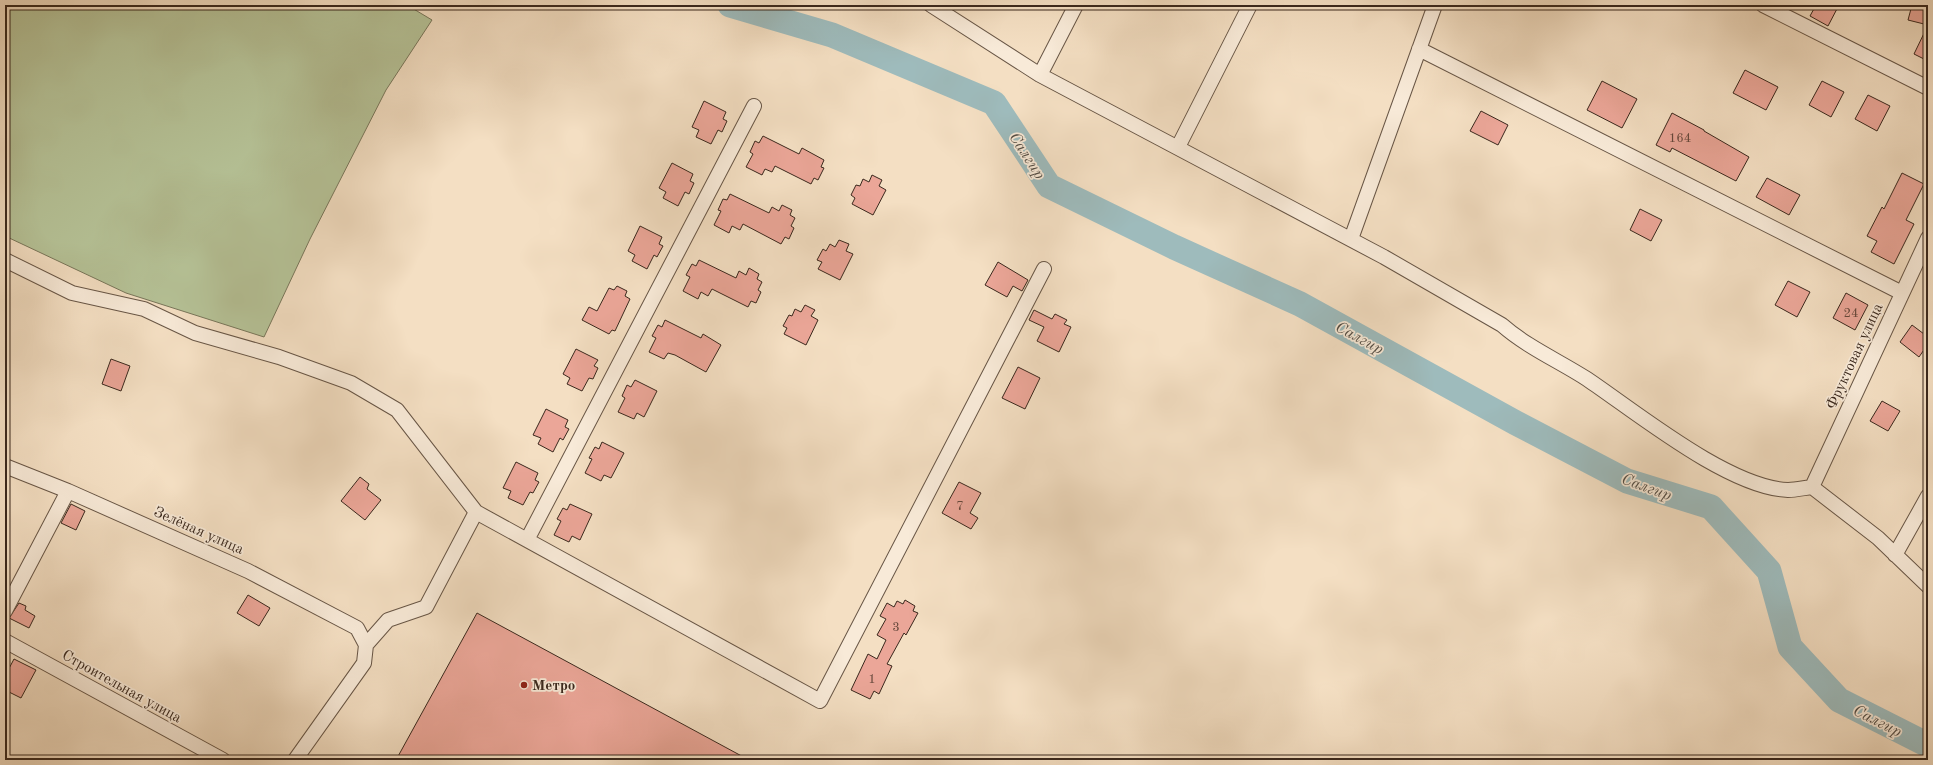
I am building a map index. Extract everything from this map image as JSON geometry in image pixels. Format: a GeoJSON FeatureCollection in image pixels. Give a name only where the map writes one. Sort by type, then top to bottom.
{"type":"FeatureCollection","features":[{"type":"Feature","properties":{"kind":"street"},"geometry":{"type":"LineString","coordinates":[[931,5],[1040,75],[1350,239],[1502,325],[1514,335],[1586,379],[1672,438],[1731,473],[1764,486],[1788,490],[1812,487],[1878,538],[1928,586]]}},
{"type":"Feature","properties":{"kind":"street"},"geometry":{"type":"LineString","coordinates":[[1040,75],[1076,5]]}},
{"type":"Feature","properties":{"kind":"street"},"geometry":{"type":"LineString","coordinates":[[1178,147],[1250,5]]}},
{"type":"Feature","properties":{"kind":"street"},"geometry":{"type":"LineString","coordinates":[[1350,239],[1435,5]]}},
{"type":"Feature","properties":{"kind":"street"},"geometry":{"type":"LineString","coordinates":[[1763,5],[1928,88]]}},
{"type":"Feature","properties":{"kind":"street"},"geometry":{"type":"LineString","coordinates":[[1419,49],[1902,293]]}},
{"type":"Feature","properties":{"kind":"street"},"geometry":{"type":"LineString","coordinates":[[527,540],[754,106]]}},
{"type":"Feature","properties":{"kind":"street","name":"Фруктовая улица"},"geometry":{"type":"LineString","coordinates":[[1812,487],[1928,238]]}},
{"type":"Feature","properties":{"kind":"street"},"geometry":{"type":"LineString","coordinates":[[5,260],[72,292],[144,309],[195,333],[279,357],[351,383],[397,410],[476,512],[820,701],[1044,269]]}},
{"type":"Feature","properties":{"kind":"street","name":"Зелёная улица"},"geometry":{"type":"LineString","coordinates":[[5,466],[68,491],[248,571],[357,628],[366,645]]}},
{"type":"Feature","properties":{"kind":"street"},"geometry":{"type":"LineString","coordinates":[[5,611],[68,491]]}},
{"type":"Feature","properties":{"kind":"street"},"geometry":{"type":"LineString","coordinates":[[1895,555],[1928,496]]}},
{"type":"Feature","properties":{"kind":"street"},"geometry":{"type":"LineString","coordinates":[[295,760],[364,663],[366,645],[388,620],[426,607],[476,512]]}},
{"type":"Feature","properties":{"kind":"street","name":"Строительная улица"},"geometry":{"type":"LineString","coordinates":[[5,641],[223,760]]}},
{"type":"Feature","properties":{"kind":"green space"},"geometry":{"type":"Polygon","coordinates":[[[5,5],[407,5],[432,20],[386,90],[310,239],[264,337],[126,293],[5,236],[5,5]]]}},
{"type":"Feature","properties":{"kind":"building"},"geometry":{"type":"Polygon","coordinates":[[[1816,5],[1839,5],[1828,26],[1810,16],[1816,5]]]}},
{"type":"Feature","properties":{"kind":"building"},"geometry":{"type":"Polygon","coordinates":[[[1912,5],[1928,5],[1928,25],[1908,20],[1912,5]]]}},
{"type":"Feature","properties":{"kind":"building"},"geometry":{"type":"Polygon","coordinates":[[[1928,25],[1928,61],[1914,54],[1928,25]]]}},
{"type":"Feature","properties":{"kind":"building"},"geometry":{"type":"Polygon","coordinates":[[[1745,70],[1778,87],[1766,110],[1733,93],[1745,70]]]}},
{"type":"Feature","properties":{"kind":"building"},"geometry":{"type":"Polygon","coordinates":[[[1602,81],[1637,99],[1622,128],[1587,110],[1602,81]]]}},
{"type":"Feature","properties":{"kind":"building"},"geometry":{"type":"Polygon","coordinates":[[[1822,81],[1844,92],[1831,117],[1809,105],[1822,81]]]}},
{"type":"Feature","properties":{"kind":"building"},"geometry":{"type":"Polygon","coordinates":[[[1868,95],[1890,106],[1877,131],[1855,119],[1868,95]]]}},
{"type":"Feature","properties":{"kind":"building"},"geometry":{"type":"Polygon","coordinates":[[[704,101],[726,112],[723,119],[727,121],[722,132],[718,130],[711,144],[696,137],[699,130],[692,127],[704,101]]]}},
{"type":"Feature","properties":{"kind":"building"},"geometry":{"type":"Polygon","coordinates":[[[1481,111],[1508,125],[1498,145],[1470,131],[1481,111]]]}},
{"type":"Feature","properties":{"kind":"building"},"geometry":{"type":"Polygon","coordinates":[[[1672,113],[1749,157],[1736,181],[1672,148],[1670,152],[1656,145],[1672,113]]]}},
{"type":"Feature","properties":{"kind":"building"},"geometry":{"type":"Polygon","coordinates":[[[763,136],[799,154],[802,148],[824,160],[821,167],[824,168],[818,180],[814,178],[811,184],[775,166],[772,172],[765,169],[762,175],[746,167],[753,154],[750,152],[755,141],[759,143],[763,136]]]}},
{"type":"Feature","properties":{"kind":"building"},"geometry":{"type":"Polygon","coordinates":[[[672,163],[693,174],[690,181],[694,183],[689,194],[685,192],[678,206],[663,198],[666,192],[659,188],[672,163]]]}},
{"type":"Feature","properties":{"kind":"building"},"geometry":{"type":"Polygon","coordinates":[[[1902,173],[1924,184],[1906,220],[1914,224],[1894,264],[1871,252],[1877,241],[1867,236],[1882,207],[1884,209],[1902,173]]]}},
{"type":"Feature","properties":{"kind":"building"},"geometry":{"type":"Polygon","coordinates":[[[872,175],[882,180],[879,186],[886,190],[873,215],[852,204],[855,198],[851,195],[856,185],[860,186],[863,179],[869,182],[872,175]]]}},
{"type":"Feature","properties":{"kind":"building"},"geometry":{"type":"Polygon","coordinates":[[[1767,178],[1800,195],[1789,215],[1756,197],[1767,178]]]}},
{"type":"Feature","properties":{"kind":"building"},"geometry":{"type":"Polygon","coordinates":[[[730,194],[769,213],[772,207],[779,211],[782,205],[792,210],[790,215],[795,218],[791,226],[794,228],[789,239],[785,237],[781,244],[743,224],[740,230],[732,226],[729,233],[714,225],[721,211],[718,210],[723,199],[727,200],[730,194]]]}},
{"type":"Feature","properties":{"kind":"building"},"geometry":{"type":"Polygon","coordinates":[[[1640,209],[1662,220],[1651,241],[1630,230],[1640,209]]]}},
{"type":"Feature","properties":{"kind":"building"},"geometry":{"type":"Polygon","coordinates":[[[640,226],[662,237],[659,244],[663,246],[657,257],[654,255],[647,269],[632,261],[635,255],[628,251],[640,226]]]}},
{"type":"Feature","properties":{"kind":"building"},"geometry":{"type":"Polygon","coordinates":[[[839,240],[849,244],[846,251],[853,254],[840,280],[818,269],[822,262],[817,260],[823,249],[826,251],[830,244],[835,247],[839,240]]]}},
{"type":"Feature","properties":{"kind":"building"},"geometry":{"type":"Polygon","coordinates":[[[699,260],[736,278],[739,271],[746,275],[749,268],[759,274],[757,279],[762,282],[758,290],[761,292],[756,303],[751,301],[748,307],[712,289],[708,296],[701,292],[698,299],[683,291],[690,277],[686,275],[692,264],[696,266],[699,260]]]}},
{"type":"Feature","properties":{"kind":"building"},"geometry":{"type":"Polygon","coordinates":[[[998,262],[1028,280],[1022,291],[1013,286],[1007,297],[985,285],[998,262]]]}},
{"type":"Feature","properties":{"kind":"building"},"geometry":{"type":"Polygon","coordinates":[[[1788,281],[1810,292],[1797,317],[1775,305],[1788,281]]]}},
{"type":"Feature","properties":{"kind":"building"},"geometry":{"type":"Polygon","coordinates":[[[617,286],[627,291],[625,296],[630,299],[615,331],[612,330],[609,334],[582,320],[589,307],[597,311],[609,288],[614,290],[617,286]]]}},
{"type":"Feature","properties":{"kind":"building"},"geometry":{"type":"Polygon","coordinates":[[[1846,293],[1868,305],[1855,330],[1833,318],[1846,293]]]}},
{"type":"Feature","properties":{"kind":"building"},"geometry":{"type":"Polygon","coordinates":[[[805,305],[815,310],[811,316],[818,320],[806,345],[784,334],[787,328],[783,326],[789,315],[792,316],[795,309],[801,312],[805,305]]]}},
{"type":"Feature","properties":{"kind":"building"},"geometry":{"type":"Polygon","coordinates":[[[1034,310],[1052,319],[1055,314],[1067,320],[1064,324],[1071,327],[1059,352],[1037,341],[1044,327],[1029,320],[1034,310]]]}},
{"type":"Feature","properties":{"kind":"building"},"geometry":{"type":"Polygon","coordinates":[[[665,320],[701,338],[703,334],[721,345],[706,372],[675,355],[668,353],[664,359],[649,352],[656,338],[652,336],[658,325],[662,327],[665,320]]]}},
{"type":"Feature","properties":{"kind":"building"},"geometry":{"type":"Polygon","coordinates":[[[1912,325],[1928,337],[1928,344],[1919,357],[1900,342],[1912,325]]]}},
{"type":"Feature","properties":{"kind":"building"},"geometry":{"type":"Polygon","coordinates":[[[576,349],[598,360],[594,366],[598,368],[593,379],[589,378],[582,391],[567,384],[570,378],[563,374],[576,349]]]}},
{"type":"Feature","properties":{"kind":"building"},"geometry":{"type":"Polygon","coordinates":[[[111,359],[130,366],[121,391],[102,384],[111,359]]]}},
{"type":"Feature","properties":{"kind":"building"},"geometry":{"type":"Polygon","coordinates":[[[1018,367],[1040,378],[1025,409],[1002,398],[1018,367]]]}},
{"type":"Feature","properties":{"kind":"building"},"geometry":{"type":"Polygon","coordinates":[[[635,380],[657,391],[644,417],[637,413],[634,419],[618,412],[625,398],[622,396],[627,385],[631,387],[635,380]]]}},
{"type":"Feature","properties":{"kind":"building"},"geometry":{"type":"Polygon","coordinates":[[[1882,401],[1900,411],[1888,431],[1870,421],[1882,401]]]}},
{"type":"Feature","properties":{"kind":"building"},"geometry":{"type":"Polygon","coordinates":[[[546,409],[568,420],[565,427],[569,429],[563,440],[560,438],[553,452],[538,444],[541,438],[533,435],[546,409]]]}},
{"type":"Feature","properties":{"kind":"building"},"geometry":{"type":"Polygon","coordinates":[[[602,442],[624,453],[611,478],[604,475],[601,481],[585,473],[592,459],[589,458],[595,447],[599,449],[602,442]]]}},
{"type":"Feature","properties":{"kind":"building"},"geometry":{"type":"Polygon","coordinates":[[[516,462],[538,473],[535,480],[539,482],[533,493],[530,492],[523,505],[508,498],[511,491],[503,488],[516,462]]]}},
{"type":"Feature","properties":{"kind":"building"},"geometry":{"type":"Polygon","coordinates":[[[360,477],[369,484],[367,489],[381,500],[365,520],[341,501],[360,477]]]}},
{"type":"Feature","properties":{"kind":"building"},"geometry":{"type":"Polygon","coordinates":[[[959,482],[981,493],[970,513],[978,518],[971,529],[942,513],[959,482]]]}},
{"type":"Feature","properties":{"kind":"building"},"geometry":{"type":"Polygon","coordinates":[[[71,504],[85,511],[76,530],[61,523],[71,504]]]}},
{"type":"Feature","properties":{"kind":"building"},"geometry":{"type":"Polygon","coordinates":[[[570,504],[592,514],[580,540],[572,536],[569,542],[554,535],[561,521],[557,519],[563,508],[567,510],[570,504]]]}},
{"type":"Feature","properties":{"kind":"building"},"geometry":{"type":"Polygon","coordinates":[[[248,595],[270,608],[259,626],[237,613],[248,595]]]}},
{"type":"Feature","properties":{"kind":"building"},"geometry":{"type":"Polygon","coordinates":[[[905,600],[915,606],[913,611],[918,613],[906,635],[904,633],[887,664],[892,666],[879,694],[874,691],[870,699],[851,690],[868,654],[877,659],[886,640],[877,635],[886,619],[880,616],[887,603],[894,607],[897,601],[903,604],[905,600]]]}},
{"type":"Feature","properties":{"kind":"building"},"geometry":{"type":"Polygon","coordinates":[[[19,603],[26,606],[25,610],[35,616],[29,628],[9,618],[19,603]]]}},
{"type":"Feature","properties":{"kind":"building","name":"Метро"},"geometry":{"type":"Polygon","coordinates":[[[477,613],[749,760],[396,760],[477,613]]]}},
{"type":"Feature","properties":{"kind":"building"},"geometry":{"type":"Polygon","coordinates":[[[14,659],[36,670],[21,698],[5,690],[5,676],[14,659]]]}},
{"type":"Feature","properties":{"kind":"waterway","name":"Салгир"},"geometry":{"type":"LineString","coordinates":[[730,5],[832,35],[994,103],[1049,186],[1174,247],[1300,304],[1516,423],[1627,481],[1711,507],[1769,571],[1790,647],[1839,700],[1928,745]]}},
{"type":"Feature","properties":{"kind":"place","name":"Метро"},"geometry":{"type":"Point","coordinates":[524,685]}}]}
